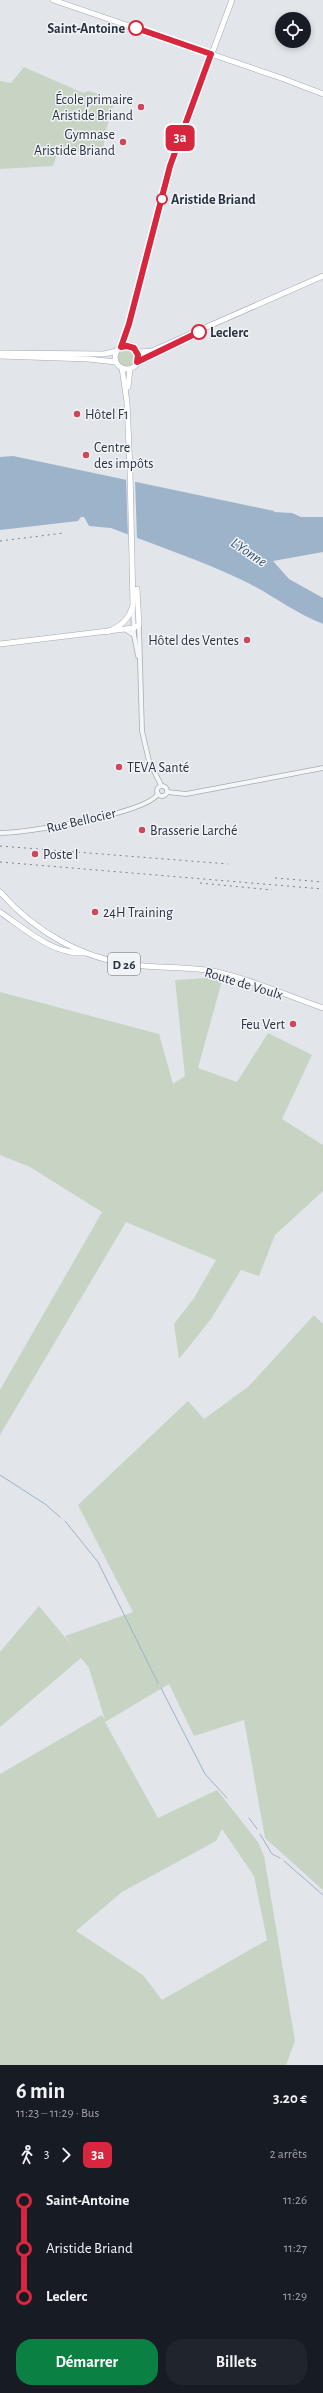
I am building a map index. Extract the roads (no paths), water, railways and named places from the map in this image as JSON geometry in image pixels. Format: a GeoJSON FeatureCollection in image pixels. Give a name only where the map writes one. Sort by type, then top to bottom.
{"type":"FeatureCollection","features":[{"type":"Feature","properties":{"kind":"main road"},"geometry":{"type":"LineString","coordinates":[[53,0],[323,94]]}},
{"type":"Feature","properties":{"kind":"main road"},"geometry":{"type":"LineString","coordinates":[[116,362],[119,349],[129,324],[170,166],[232,0]]}},
{"type":"Feature","properties":{"kind":"main road"},"geometry":{"type":"LineString","coordinates":[[0,353],[104,354],[119,349],[133,348],[140,352],[152,352],[323,276]]}},
{"type":"Feature","properties":{"kind":"main road"},"geometry":{"type":"LineString","coordinates":[[129,324],[133,348],[138,355],[137,362]]}},
{"type":"Feature","properties":{"kind":"main road"},"geometry":{"type":"LineString","coordinates":[[127,402],[130,369],[137,362],[181,340]]}},
{"type":"Feature","properties":{"kind":"main road"},"geometry":{"type":"LineString","coordinates":[[0,356],[88,358],[116,362],[122,368],[127,402],[134,550],[133,605],[129,616],[122,625],[107,632]]}},
{"type":"Feature","properties":{"kind":"main road"},"geometry":{"type":"LineString","coordinates":[[122,368],[130,369]]}},
{"type":"Feature","properties":{"kind":"main road"},"geometry":{"type":"LineString","coordinates":[[0,644],[126,630],[139,625],[134,574]]}},
{"type":"Feature","properties":{"kind":"main road"},"geometry":{"type":"LineString","coordinates":[[0,892],[27,921],[43,932],[86,952]]}},
{"type":"Feature","properties":{"kind":"main road","name":"D 26"},"geometry":{"type":"LineString","coordinates":[[0,912],[33,935],[57,948],[72,954],[86,952]]}},
{"type":"Feature","properties":{"kind":"main road","name":"Route de Voulx"},"geometry":{"type":"LineString","coordinates":[[86,952],[119,963],[217,972],[323,1008]]}},
{"type":"Feature","properties":{"kind":"street"},"geometry":{"type":"LineString","coordinates":[[133,605],[133,628],[139,658]]}},
{"type":"Feature","properties":{"kind":"street"},"geometry":{"type":"LineString","coordinates":[[139,625],[142,731],[149,761],[161,785],[166,787],[167,792]]}},
{"type":"Feature","properties":{"kind":"street"},"geometry":{"type":"LineString","coordinates":[[126,630],[134,635]]}},
{"type":"Feature","properties":{"kind":"street"},"geometry":{"type":"LineString","coordinates":[[161,785],[157,789],[158,794],[163,796],[167,792],[186,794],[323,768]]}},
{"type":"Feature","properties":{"kind":"street","name":"Rue Bellocier"},"geometry":{"type":"LineString","coordinates":[[0,833],[79,823],[148,802],[158,794]]}},
{"type":"Feature","properties":{"kind":"water","name":"L'Yonne"},"geometry":{"type":"Polygon","coordinates":[[[13,456],[274,512],[292,513],[301,517],[323,517],[323,552],[273,561],[289,579],[323,598],[323,624],[302,614],[252,585],[226,573],[194,559],[111,528],[89,526],[84,517],[81,517],[78,521],[0,530],[0,457],[13,456]]]}},
{"type":"Feature","properties":{"kind":"waterway"},"geometry":{"type":"LineString","coordinates":[[0,1475],[45,1504],[60,1517]]}},
{"type":"Feature","properties":{"kind":"waterway"},"geometry":{"type":"LineString","coordinates":[[65,1521],[98,1562],[158,1683]]}},
{"type":"Feature","properties":{"kind":"waterway"},"geometry":{"type":"LineString","coordinates":[[161,1688],[205,1774],[227,1798]]}},
{"type":"Feature","properties":{"kind":"waterway"},"geometry":{"type":"LineString","coordinates":[[249,1818],[257,1829]]}},
{"type":"Feature","properties":{"kind":"waterway"},"geometry":{"type":"LineString","coordinates":[[260,1834],[272,1854],[280,1858]]}},
{"type":"Feature","properties":{"kind":"waterway"},"geometry":{"type":"LineString","coordinates":[[284,1861],[323,1895]]}},
{"type":"Feature","properties":{"kind":"railway"},"geometry":{"type":"LineString","coordinates":[[0,541],[64,533]]}},
{"type":"Feature","properties":{"kind":"railway"},"geometry":{"type":"LineString","coordinates":[[0,846],[228,864]]}},
{"type":"Feature","properties":{"kind":"railway"},"geometry":{"type":"LineString","coordinates":[[0,862],[323,889]]}},
{"type":"Feature","properties":{"kind":"railway"},"geometry":{"type":"LineString","coordinates":[[275,878],[323,882]]}},
{"type":"Feature","properties":{"kind":"railway"},"geometry":{"type":"LineString","coordinates":[[200,883],[272,890]]}},
{"type":"Feature","properties":{"kind":"place","name":"Saint-Antoine"},"geometry":{"type":"Point","coordinates":[136,28]}},
{"type":"Feature","properties":{"kind":"place","name":"École primaire Aristide Briand"},"geometry":{"type":"Point","coordinates":[141,107]}},
{"type":"Feature","properties":{"kind":"place","name":"Gymnase Aristide Briand"},"geometry":{"type":"Point","coordinates":[123,142]}},
{"type":"Feature","properties":{"kind":"place","name":"Aristide Briand"},"geometry":{"type":"Point","coordinates":[162,199]}},
{"type":"Feature","properties":{"kind":"place","name":"Leclerc"},"geometry":{"type":"Point","coordinates":[199,332]}},
{"type":"Feature","properties":{"kind":"place","name":"Hôtel F1"},"geometry":{"type":"Point","coordinates":[77,414]}},
{"type":"Feature","properties":{"kind":"place","name":"Centre des impôts"},"geometry":{"type":"Point","coordinates":[86,455]}},
{"type":"Feature","properties":{"kind":"place","name":"Hôtel des Ventes"},"geometry":{"type":"Point","coordinates":[247,640]}},
{"type":"Feature","properties":{"kind":"place","name":"TEVA Santé"},"geometry":{"type":"Point","coordinates":[119,767]}},
{"type":"Feature","properties":{"kind":"place","name":"Brasserie Larché"},"geometry":{"type":"Point","coordinates":[142,830]}},
{"type":"Feature","properties":{"kind":"place","name":"Poste I"},"geometry":{"type":"Point","coordinates":[35,854]}},
{"type":"Feature","properties":{"kind":"place","name":"24H Training"},"geometry":{"type":"Point","coordinates":[95,912]}},
{"type":"Feature","properties":{"kind":"place","name":"Feu Vert"},"geometry":{"type":"Point","coordinates":[293,1024]}}]}
